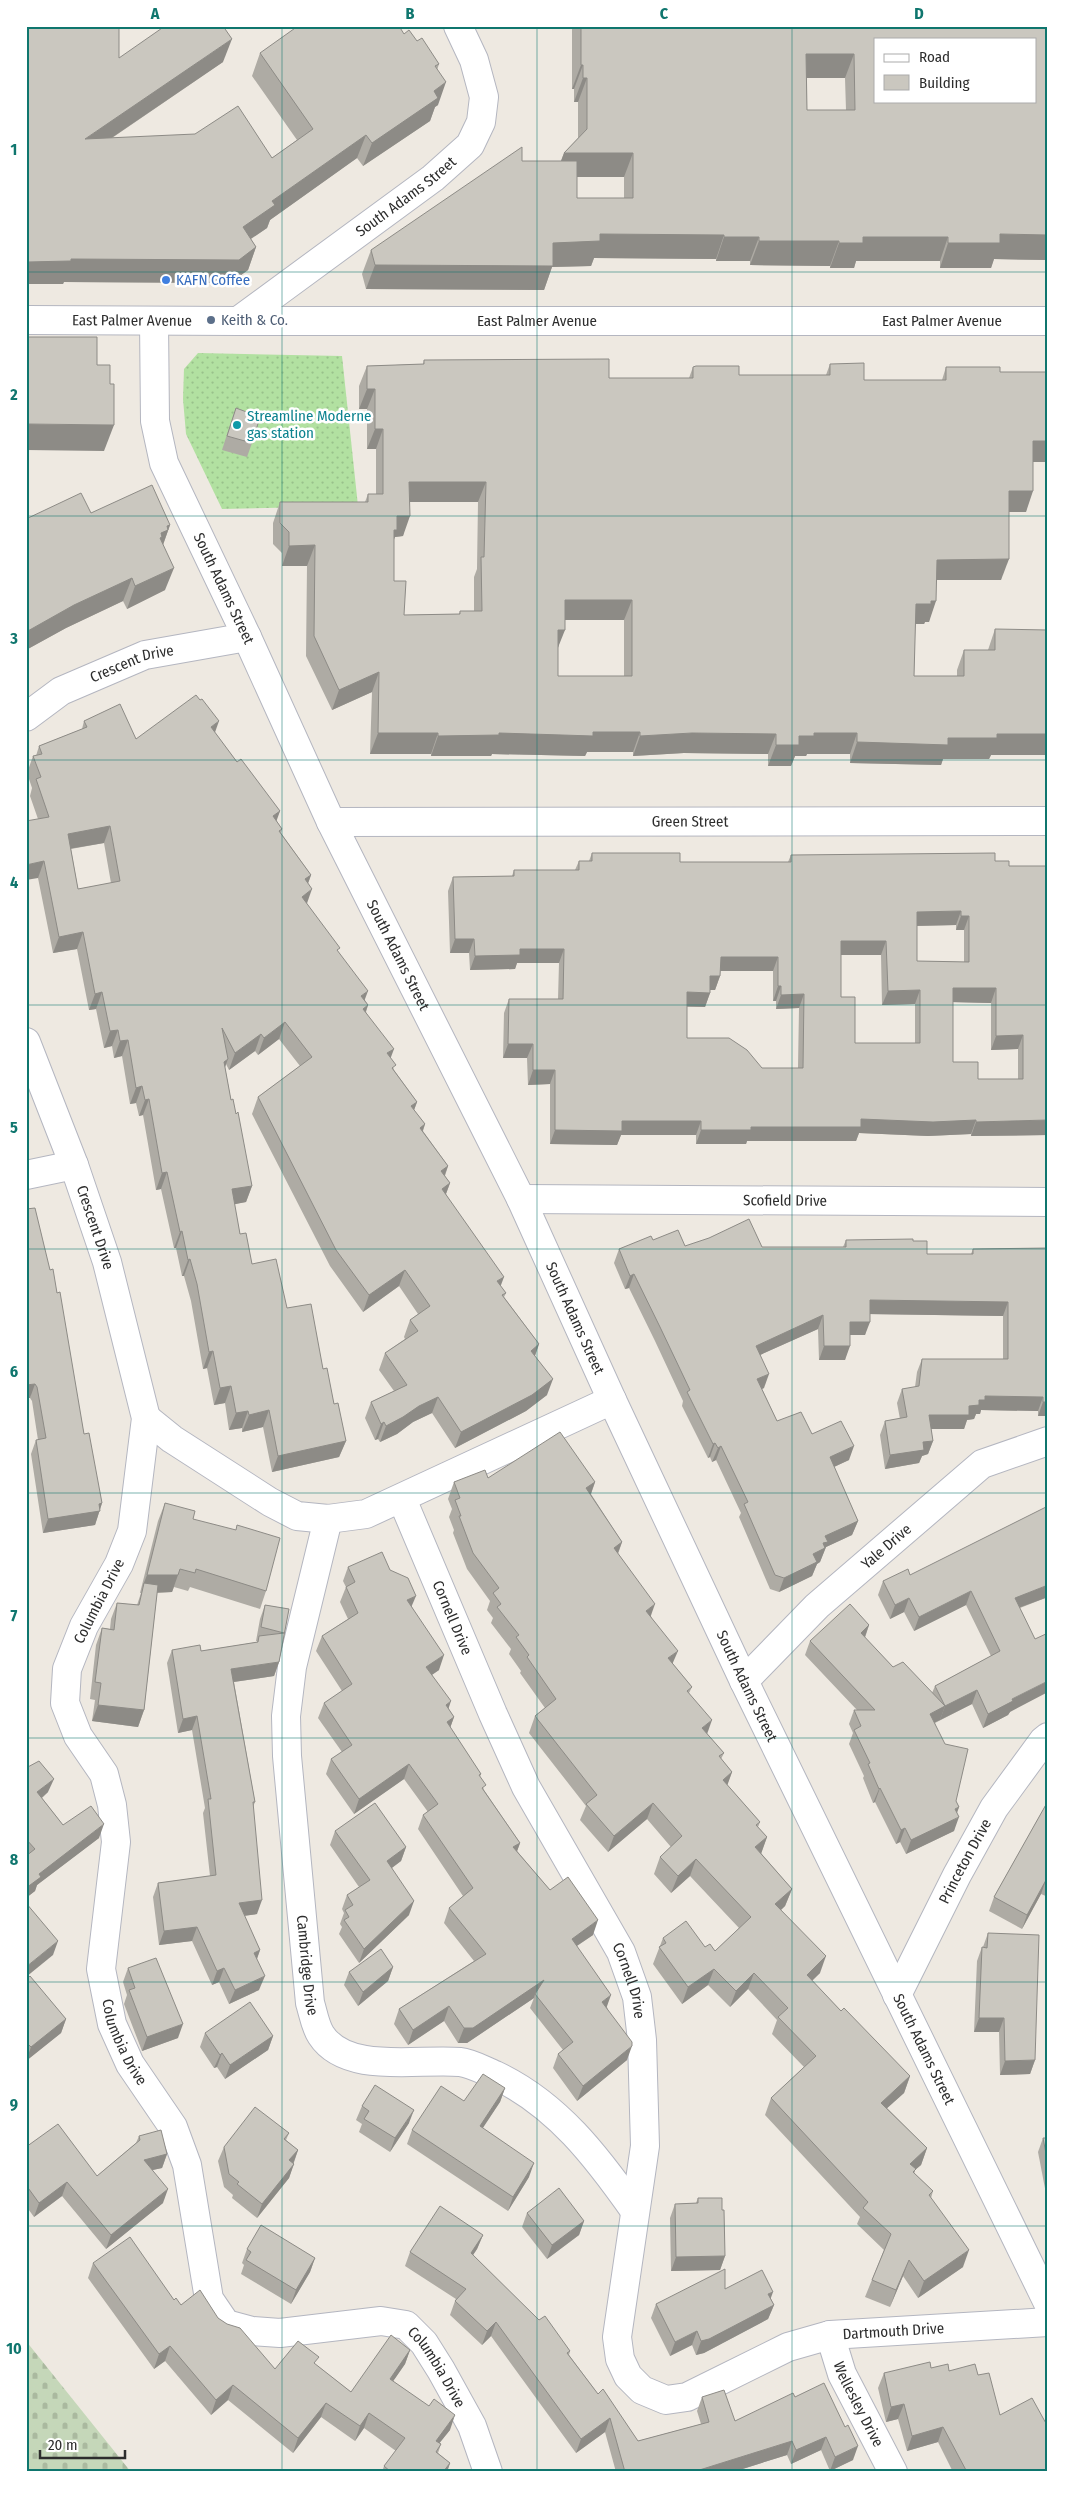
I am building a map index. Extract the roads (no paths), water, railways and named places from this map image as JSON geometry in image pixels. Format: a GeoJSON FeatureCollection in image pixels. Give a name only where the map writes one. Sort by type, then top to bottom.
{"type":"FeatureCollection","features":[{"type":"Feature","properties":{"kind":"street","name":"South Adams Street"},"geometry":{"type":"LineString","coordinates":[[238,321],[433,178],[470,145],[481,122],[484,97],[474,60],[458,26]]}},
{"type":"Feature","properties":{"kind":"street","name":"East Palmer Avenue"},"geometry":{"type":"LineString","coordinates":[[26,320],[1048,321]]}},
{"type":"Feature","properties":{"kind":"street","name":"South Adams Street"},"geometry":{"type":"LineString","coordinates":[[154,321],[155,421],[160,451],[331,822],[521,1199],[612,1400],[744,1681],[1048,2303]]}},
{"type":"Feature","properties":{"kind":"street","name":"Crescent Drive"},"geometry":{"type":"LineString","coordinates":[[26,717],[61,692],[146,654],[247,637]]}},
{"type":"Feature","properties":{"kind":"street","name":"Green Street"},"geometry":{"type":"LineString","coordinates":[[331,822],[1048,821]]}},
{"type":"Feature","properties":{"kind":"street","name":"Crescent Drive"},"geometry":{"type":"LineString","coordinates":[[26,1042],[74,1165],[107,1262],[146,1418]]}},
{"type":"Feature","properties":{"kind":"street"},"geometry":{"type":"LineString","coordinates":[[26,1175],[74,1165]]}},
{"type":"Feature","properties":{"kind":"street","name":"Scofield Drive"},"geometry":{"type":"LineString","coordinates":[[521,1199],[1048,1202]]}},
{"type":"Feature","properties":{"kind":"street"},"geometry":{"type":"LineString","coordinates":[[146,1418],[172,1439],[270,1502],[297,1516],[328,1519],[366,1514],[612,1400]]}},
{"type":"Feature","properties":{"kind":"street","name":"Columbia Drive"},"geometry":{"type":"LineString","coordinates":[[146,1418],[132,1531],[119,1564],[84,1626],[67,1669],[66,1686],[66,1703],[78,1736],[104,1774],[112,1805],[116,1842],[100,1969],[112,2024],[130,2064],[173,2127],[187,2165],[209,2299],[226,2324],[252,2331],[280,2333],[381,2321],[406,2326],[424,2342],[441,2370],[472,2426],[488,2472]]}},
{"type":"Feature","properties":{"kind":"street","name":"Yale Drive"},"geometry":{"type":"LineString","coordinates":[[744,1681],[817,1606],[982,1464],[1048,1441]]}},
{"type":"Feature","properties":{"kind":"street","name":"Cornell Drive"},"geometry":{"type":"LineString","coordinates":[[402,1498],[493,1714],[526,1787],[621,1952],[637,1997],[642,2040],[645,2146],[617,2337],[620,2359],[628,2376],[642,2390],[666,2400],[687,2397],[746,2367]]}},
{"type":"Feature","properties":{"kind":"street","name":"Cambridge Drive"},"geometry":{"type":"LineString","coordinates":[[328,1519],[292,1667],[286,1716],[287,1756],[310,2002],[321,2035],[339,2051],[364,2061],[463,2062],[496,2076],[530,2094],[561,2119],[601,2163],[635,2211]]}},
{"type":"Feature","properties":{"kind":"street","name":"Princeton Drive"},"geometry":{"type":"LineString","coordinates":[[897,1995],[957,1876],[994,1808],[1042,1741],[1048,1737]]}},
{"type":"Feature","properties":{"kind":"street","name":"Dartmouth Drive"},"geometry":{"type":"LineString","coordinates":[[746,2367],[788,2347],[830,2335],[1048,2322]]}},
{"type":"Feature","properties":{"kind":"street","name":"Wellesley Drive"},"geometry":{"type":"LineString","coordinates":[[830,2335],[842,2374],[893,2472]]}},
{"type":"Feature","properties":{"kind":"place","name":"KAFN Coffee"},"geometry":{"type":"Point","coordinates":[166,280]}},
{"type":"Feature","properties":{"kind":"place","name":"Keith & Co."},"geometry":{"type":"Point","coordinates":[211,320]}},
{"type":"Feature","properties":{"kind":"place","name":"Streamline Moderne gas station"},"geometry":{"type":"Point","coordinates":[237,425]}}]}
